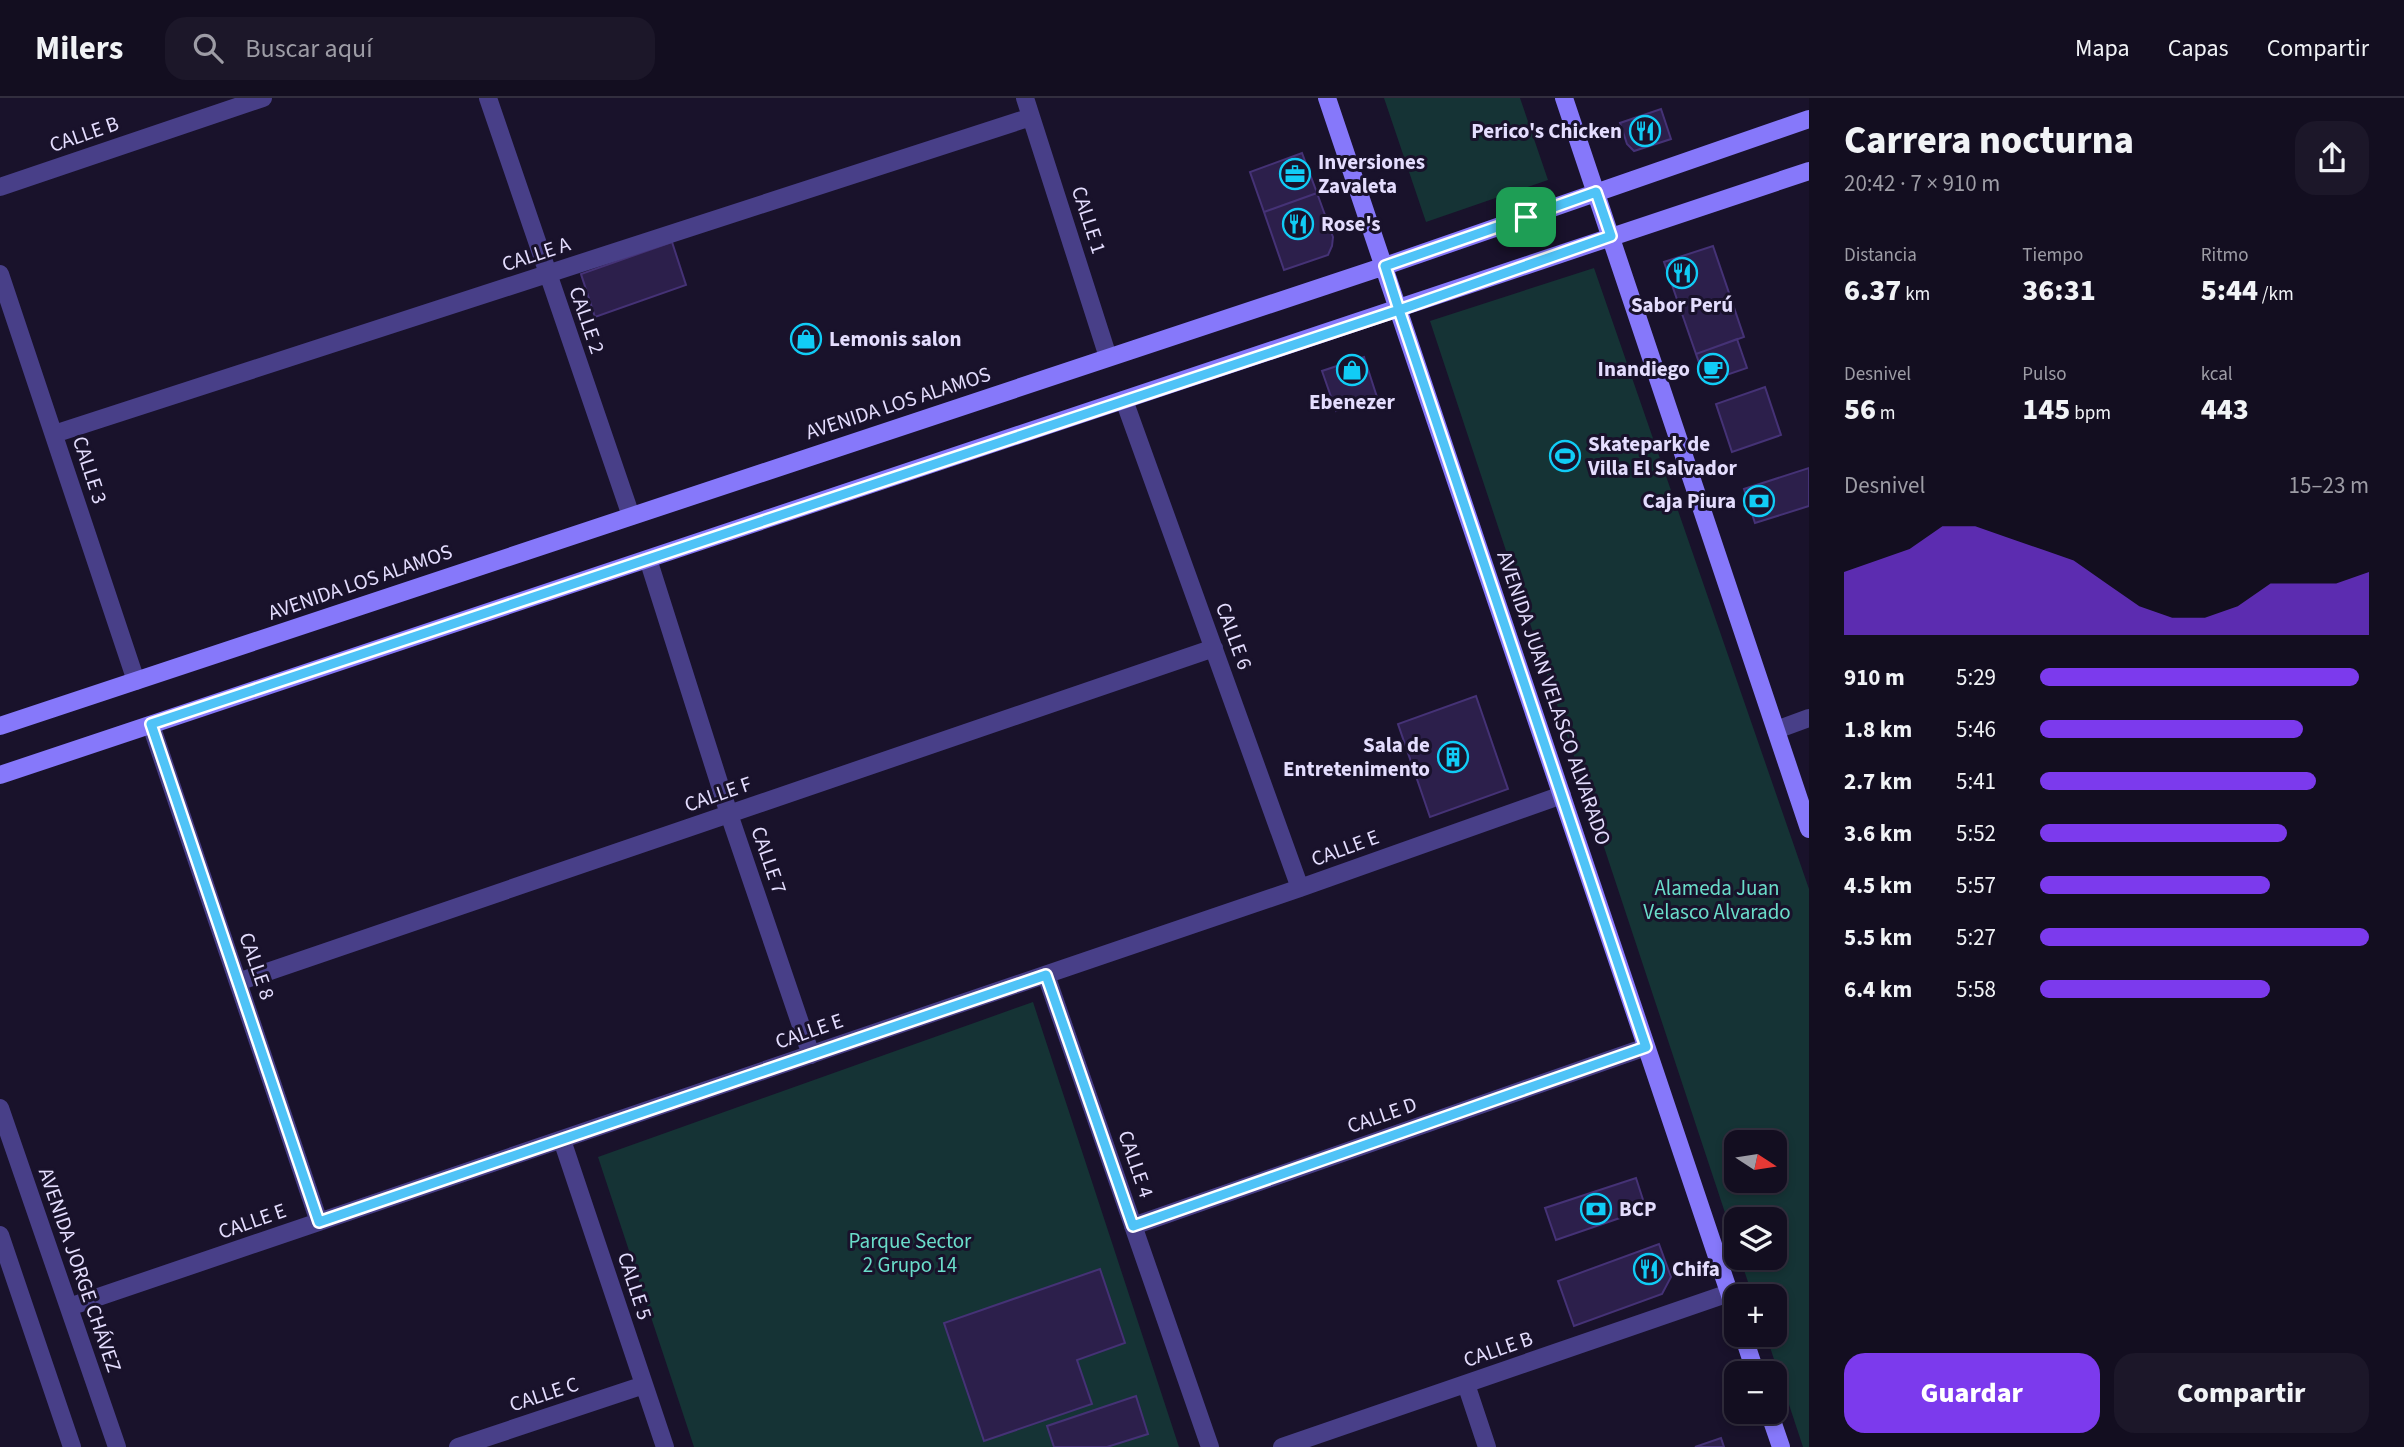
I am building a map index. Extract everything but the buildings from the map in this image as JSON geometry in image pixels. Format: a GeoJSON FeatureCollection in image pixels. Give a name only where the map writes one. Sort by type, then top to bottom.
{"type":"FeatureCollection","features":[{"type":"Feature","properties":{"kind":"street","name":"CALLE B"},"geometry":{"type":"LineString","coordinates":[[0,187],[221,105],[263,98]]}},
{"type":"Feature","properties":{"kind":"street","name":"CALLE 2"},"geometry":{"type":"LineString","coordinates":[[488,98],[631,516]]}},
{"type":"Feature","properties":{"kind":"street","name":"CALLE 1"},"geometry":{"type":"LineString","coordinates":[[1026,98],[1108,357]]}},
{"type":"Feature","properties":{"kind":"street","name":"AVENIDA JUAN VELASCO ALVARADO"},"geometry":{"type":"LineString","coordinates":[[1327,98],[1726,1284]]}},
{"type":"Feature","properties":{"kind":"street"},"geometry":{"type":"LineString","coordinates":[[1564,98],[1809,829]]}},
{"type":"Feature","properties":{"kind":"street","name":"CALLE A"},"geometry":{"type":"LineString","coordinates":[[54,434],[1031,117]]}},
{"type":"Feature","properties":{"kind":"street","name":"AVENIDA LOS ALAMOS"},"geometry":{"type":"LineString","coordinates":[[0,726],[1385,266],[1809,119]]}},
{"type":"Feature","properties":{"kind":"street"},"geometry":{"type":"LineString","coordinates":[[0,775],[1809,171]]}},
{"type":"Feature","properties":{"kind":"street","name":"CALLE 3"},"geometry":{"type":"LineString","coordinates":[[0,274],[136,681]]}},
{"type":"Feature","properties":{"kind":"street","name":"CALLE 6"},"geometry":{"type":"LineString","coordinates":[[1124,400],[1300,888]]}},
{"type":"Feature","properties":{"kind":"street","name":"CALLE 7"},"geometry":{"type":"LineString","coordinates":[[648,559],[729,814],[811,1055]]}},
{"type":"Feature","properties":{"kind":"street","name":"CALLE F"},"geometry":{"type":"LineString","coordinates":[[238,982],[1213,648]]}},
{"type":"Feature","properties":{"kind":"street"},"geometry":{"type":"LineString","coordinates":[[1776,730],[1809,718]]}},
{"type":"Feature","properties":{"kind":"street","name":"CALLE 8"},"geometry":{"type":"LineString","coordinates":[[151,724],[319,1222]]}},
{"type":"Feature","properties":{"kind":"street","name":"CALLE E"},"geometry":{"type":"LineString","coordinates":[[69,1307],[1300,888],[1562,795]]}},
{"type":"Feature","properties":{"kind":"street","name":"CALLE 4"},"geometry":{"type":"LineString","coordinates":[[1046,975],[1210,1447]]}},
{"type":"Feature","properties":{"kind":"street","name":"CALLE D"},"geometry":{"type":"LineString","coordinates":[[1133,1226],[1646,1047]]}},
{"type":"Feature","properties":{"kind":"street","name":"AVENIDA JORGE CHÁVEZ"},"geometry":{"type":"LineString","coordinates":[[0,1108],[117,1447]]}},
{"type":"Feature","properties":{"kind":"street","name":"CALLE 5"},"geometry":{"type":"LineString","coordinates":[[562,1140],[665,1447]]}},
{"type":"Feature","properties":{"kind":"street"},"geometry":{"type":"LineString","coordinates":[[0,1235],[72,1447]]}},
{"type":"Feature","properties":{"kind":"street","name":"CALLE B"},"geometry":{"type":"LineString","coordinates":[[1282,1447],[1724,1295]]}},
{"type":"Feature","properties":{"kind":"street"},"geometry":{"type":"LineString","coordinates":[[1466,1384],[1487,1447]]}},
{"type":"Feature","properties":{"kind":"street","name":"CALLE C"},"geometry":{"type":"LineString","coordinates":[[457,1447],[644,1385]]}},
{"type":"Feature","properties":{"kind":"street"},"geometry":{"type":"LineString","coordinates":[[1773,1424],[1781,1447]]}},
{"type":"Feature","properties":{"kind":"green space"},"geometry":{"type":"Polygon","coordinates":[[[1384,98],[1520,98],[1548,180],[1426,222],[1384,98]]]}},
{"type":"Feature","properties":{"kind":"green space","name":"Alameda Juan Velasco Alvarado"},"geometry":{"type":"Polygon","coordinates":[[[1594,268],[1809,889],[1809,1447],[1803,1447],[1787,1399],[1787,1361],[1775,1361],[1770,1347],[1787,1347],[1787,1284],[1749,1284],[1744,1270],[1787,1270],[1787,1207],[1724,1207],[1724,1210],[1430,321],[1594,268]]]}},
{"type":"Feature","properties":{"kind":"green space","name":"Parque Sector 2 Grupo 14"},"geometry":{"type":"Polygon","coordinates":[[[1033,1002],[1179,1447],[694,1447],[598,1157],[1033,1002]]]}},
{"type":"Feature","properties":{"kind":"place","name":"Perico's Chicken"},"geometry":{"type":"Point","coordinates":[1645,131]}},
{"type":"Feature","properties":{"kind":"place","name":"Inversiones Zavaleta"},"geometry":{"type":"Point","coordinates":[1295,174]}},
{"type":"Feature","properties":{"kind":"place","name":"Rose's"},"geometry":{"type":"Point","coordinates":[1298,224]}},
{"type":"Feature","properties":{"kind":"place","name":"Sabor Perú"},"geometry":{"type":"Point","coordinates":[1682,273]}},
{"type":"Feature","properties":{"kind":"place","name":"Lemonis salon"},"geometry":{"type":"Point","coordinates":[806,339]}},
{"type":"Feature","properties":{"kind":"place","name":"Inandiego"},"geometry":{"type":"Point","coordinates":[1713,369]}},
{"type":"Feature","properties":{"kind":"place","name":"Ebenezer"},"geometry":{"type":"Point","coordinates":[1352,370]}},
{"type":"Feature","properties":{"kind":"place","name":"Skatepark de Villa El Salvador"},"geometry":{"type":"Point","coordinates":[1565,456]}},
{"type":"Feature","properties":{"kind":"place","name":"Caja Piura"},"geometry":{"type":"Point","coordinates":[1759,501]}},
{"type":"Feature","properties":{"kind":"place","name":"Sala de Entretenimento"},"geometry":{"type":"Point","coordinates":[1453,757]}},
{"type":"Feature","properties":{"kind":"place","name":"BCP"},"geometry":{"type":"Point","coordinates":[1596,1209]}},
{"type":"Feature","properties":{"kind":"place","name":"Chifa"},"geometry":{"type":"Point","coordinates":[1649,1269]}},
{"type":"Feature","properties":{"kind":"route"},"geometry":{"type":"LineString","coordinates":[[1526,217],[1385,266],[1399,310],[151,724],[319,1222],[1046,975],[1133,1226],[1646,1047],[1399,310],[1611,236],[1596,192],[1526,217]]}}]}
